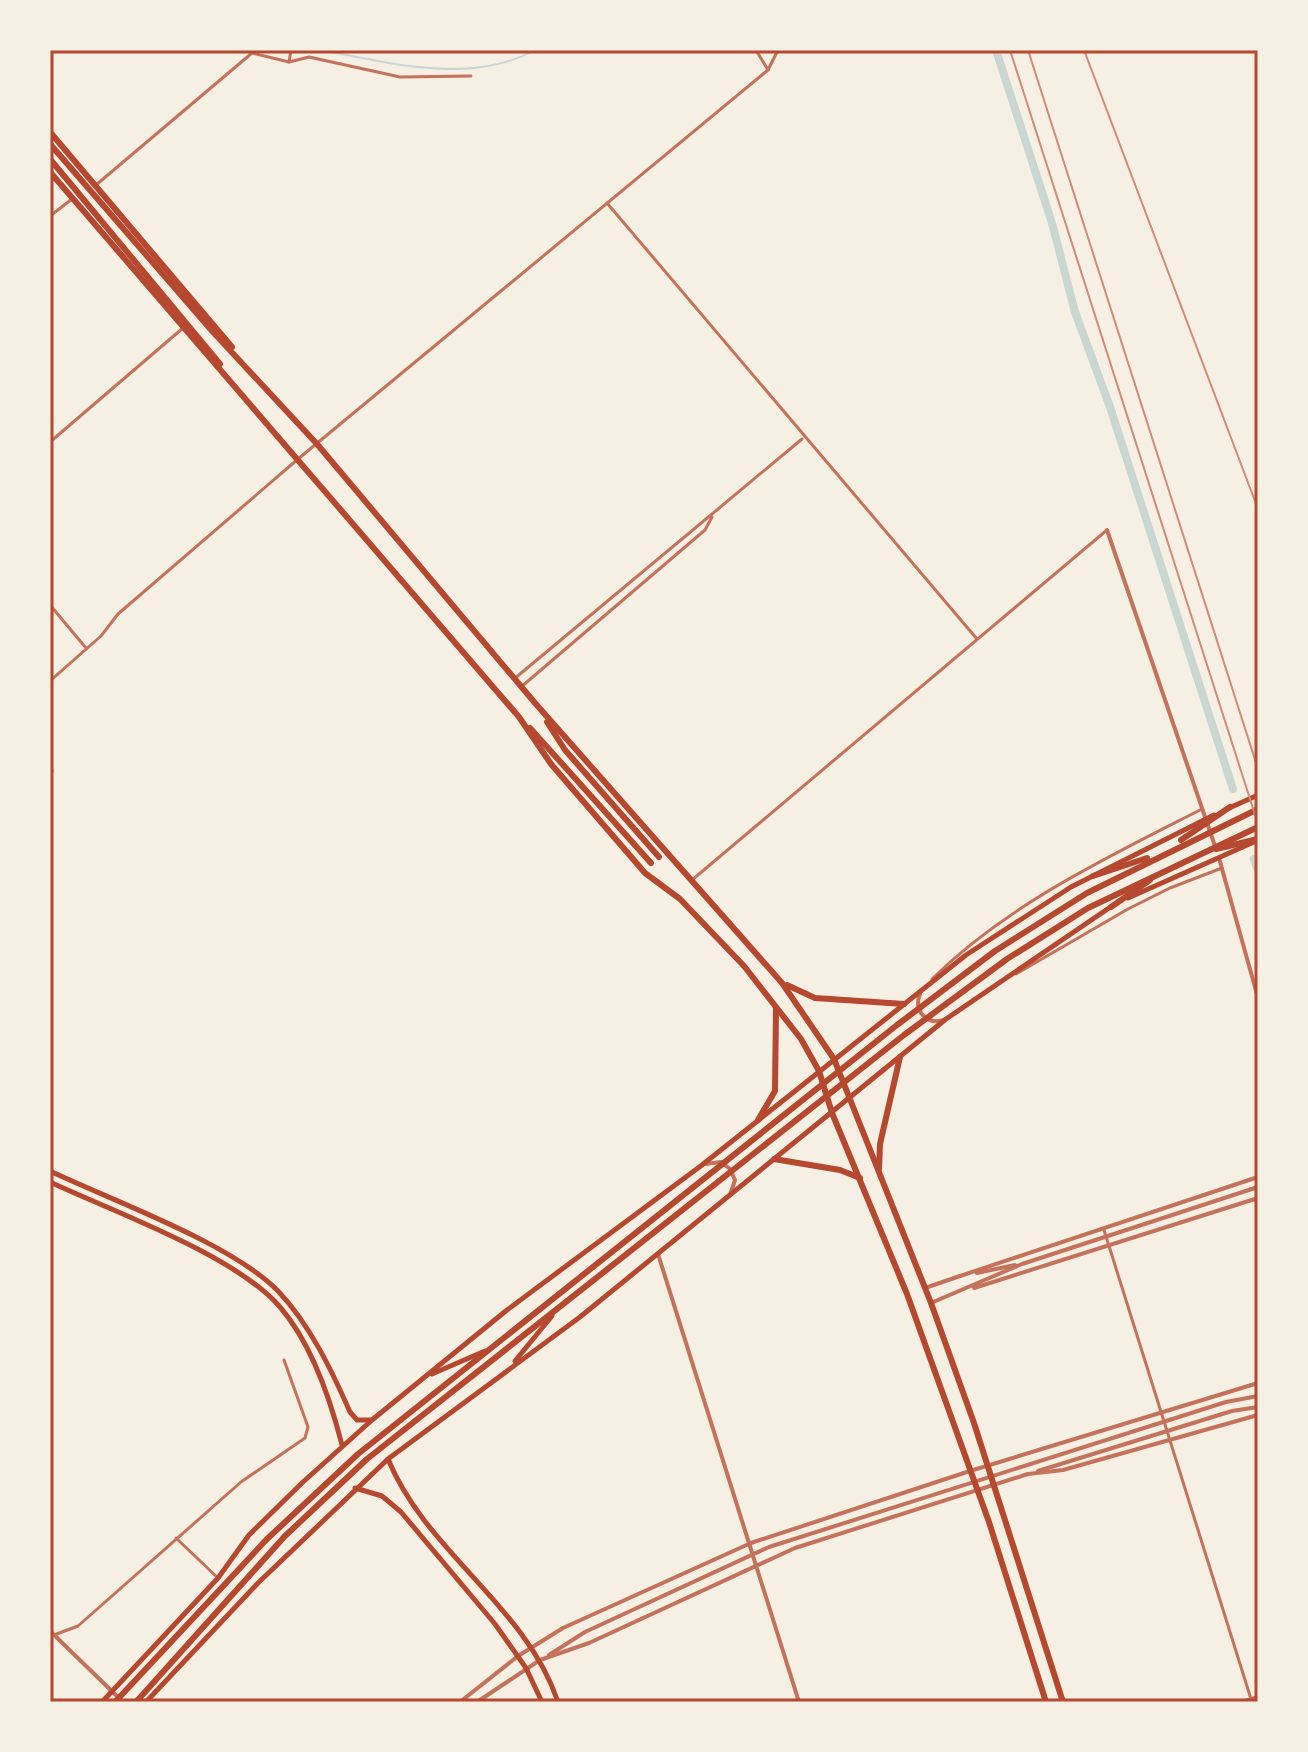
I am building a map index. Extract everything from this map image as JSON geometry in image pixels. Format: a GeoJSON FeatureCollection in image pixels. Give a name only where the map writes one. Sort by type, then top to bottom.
{"type":"FeatureCollection","features":[{"type":"Feature","properties":{"kind":"main road"},"geometry":{"type":"LineString","coordinates":[[50,132],[259,381]]}},
{"type":"Feature","properties":{"kind":"main road"},"geometry":{"type":"LineString","coordinates":[[50,144],[213,332],[317,444],[514,679],[782,983],[834,1059],[931,1303],[989,1465],[1063,1702]]}},
{"type":"Feature","properties":{"kind":"main road"},"geometry":{"type":"LineString","coordinates":[[50,159],[203,341],[245,400]]}},
{"type":"Feature","properties":{"kind":"main road"},"geometry":{"type":"LineString","coordinates":[[50,172],[519,717],[559,756],[651,863]]}},
{"type":"Feature","properties":{"kind":"main road"},"geometry":{"type":"LineString","coordinates":[[535,703],[565,750],[659,857]]}},
{"type":"Feature","properties":{"kind":"main road"},"geometry":{"type":"LineString","coordinates":[[519,717],[551,764],[645,873],[680,899],[744,966],[775,1005],[819,1071],[832,1113],[907,1294],[977,1489],[1046,1702]]}},
{"type":"Feature","properties":{"kind":"main road"},"geometry":{"type":"LineString","coordinates":[[102,1702],[218,1578],[249,1535],[342,1445],[586,1250],[702,1165],[966,955],[1071,887],[1258,795]]}},
{"type":"Feature","properties":{"kind":"main road"},"geometry":{"type":"LineString","coordinates":[[1093,876],[1163,853],[1230,807]]}},
{"type":"Feature","properties":{"kind":"main road"},"geometry":{"type":"LineString","coordinates":[[115,1702],[267,1539],[358,1454],[977,964],[1087,893],[1258,809]]}},
{"type":"Feature","properties":{"kind":"main road"},"geometry":{"type":"LineString","coordinates":[[136,1702],[285,1536],[328,1493],[904,1035],[1007,959],[1088,908],[1258,827]]}},
{"type":"Feature","properties":{"kind":"main road"},"geometry":{"type":"LineString","coordinates":[[1197,854],[1258,840]]}},
{"type":"Feature","properties":{"kind":"main road"},"geometry":{"type":"LineString","coordinates":[[1111,907],[1258,840]]}},
{"type":"Feature","properties":{"kind":"main road"},"geometry":{"type":"LineString","coordinates":[[146,1702],[258,1583],[354,1488],[388,1459],[580,1317],[946,1019],[1169,867]]}},
{"type":"Feature","properties":{"kind":"main road"},"geometry":{"type":"LineString","coordinates":[[782,983],[815,998],[904,1004]]}},
{"type":"Feature","properties":{"kind":"main road"},"geometry":{"type":"LineString","coordinates":[[758,1120],[775,1091],[775,1005]]}},
{"type":"Feature","properties":{"kind":"main road"},"geometry":{"type":"LineString","coordinates":[[878,1173],[880,1144],[900,1057]]}},
{"type":"Feature","properties":{"kind":"main road"},"geometry":{"type":"LineString","coordinates":[[774,1159],[840,1170],[860,1178]]}},
{"type":"Feature","properties":{"kind":"main road"},"geometry":{"type":"LineString","coordinates":[[50,1171],[220,1251],[275,1288],[304,1324],[350,1412],[357,1420],[372,1420]]}},
{"type":"Feature","properties":{"kind":"main road"},"geometry":{"type":"LineString","coordinates":[[50,1182],[218,1260],[279,1305],[307,1348],[342,1445]]}},
{"type":"Feature","properties":{"kind":"main road"},"geometry":{"type":"LineString","coordinates":[[510,1368],[557,1310]]}},
{"type":"Feature","properties":{"kind":"main road"},"geometry":{"type":"LineString","coordinates":[[423,1378],[490,1349]]}},
{"type":"Feature","properties":{"kind":"main road"},"geometry":{"type":"LineString","coordinates":[[388,1459],[398,1483],[419,1513],[531,1647],[558,1702]]}},
{"type":"Feature","properties":{"kind":"main road"},"geometry":{"type":"LineString","coordinates":[[354,1488],[382,1496],[401,1512],[518,1656],[542,1702]]}},
{"type":"Feature","properties":{"kind":"street"},"geometry":{"type":"LineString","coordinates":[[756,50],[768,70]]}},
{"type":"Feature","properties":{"kind":"street"},"geometry":{"type":"LineString","coordinates":[[50,681],[87,649],[118,614],[298,459],[768,70],[778,50]]}},
{"type":"Feature","properties":{"kind":"street"},"geometry":{"type":"LineString","coordinates":[[289,62],[291,51]]}},
{"type":"Feature","properties":{"kind":"street"},"geometry":{"type":"LineString","coordinates":[[50,216],[95,185],[252,53],[289,62],[309,57],[400,77],[471,76]]}},
{"type":"Feature","properties":{"kind":"street"},"geometry":{"type":"LineString","coordinates":[[606,202],[977,639]]}},
{"type":"Feature","properties":{"kind":"street"},"geometry":{"type":"LineString","coordinates":[[50,442],[183,328]]}},
{"type":"Feature","properties":{"kind":"street"},"geometry":{"type":"LineString","coordinates":[[514,679],[804,438]]}},
{"type":"Feature","properties":{"kind":"street"},"geometry":{"type":"LineString","coordinates":[[521,687],[705,530],[712,517]]}},
{"type":"Feature","properties":{"kind":"street"},"geometry":{"type":"LineString","coordinates":[[692,880],[1107,530],[1222,868],[1258,998]]}},
{"type":"Feature","properties":{"kind":"street"},"geometry":{"type":"LineString","coordinates":[[50,605],[87,649]]}},
{"type":"Feature","properties":{"kind":"street"},"geometry":{"type":"LineString","coordinates":[[946,1019],[929,1021],[921,1014],[917,999],[923,989],[974,941],[1061,883],[1202,809]]}},
{"type":"Feature","properties":{"kind":"street"},"geometry":{"type":"LineString","coordinates":[[987,989],[1142,902],[1222,868]]}},
{"type":"Feature","properties":{"kind":"street"},"geometry":{"type":"LineString","coordinates":[[702,1165],[721,1162],[730,1169],[735,1180],[728,1197]]}},
{"type":"Feature","properties":{"kind":"street"},"geometry":{"type":"LineString","coordinates":[[925,1288],[1258,1177]]}},
{"type":"Feature","properties":{"kind":"street"},"geometry":{"type":"LineString","coordinates":[[957,1294],[1022,1264],[1258,1187]]}},
{"type":"Feature","properties":{"kind":"street"},"geometry":{"type":"LineString","coordinates":[[931,1303],[1258,1198]]}},
{"type":"Feature","properties":{"kind":"street"},"geometry":{"type":"LineString","coordinates":[[1103,1228],[1251,1699]]}},
{"type":"Feature","properties":{"kind":"street"},"geometry":{"type":"LineString","coordinates":[[658,1254],[799,1702]]}},
{"type":"Feature","properties":{"kind":"street"},"geometry":{"type":"LineString","coordinates":[[960,1276],[1022,1264]]}},
{"type":"Feature","properties":{"kind":"street"},"geometry":{"type":"LineString","coordinates":[[123,1702],[52,1633],[78,1626],[241,1482],[308,1434],[284,1360]]}},
{"type":"Feature","properties":{"kind":"street"},"geometry":{"type":"LineString","coordinates":[[460,1702],[518,1656],[563,1628],[751,1543],[989,1465],[1258,1383]]}},
{"type":"Feature","properties":{"kind":"street"},"geometry":{"type":"LineString","coordinates":[[477,1702],[585,1632],[711,1572],[802,1536],[1226,1402],[1258,1396]]}},
{"type":"Feature","properties":{"kind":"street"},"geometry":{"type":"LineString","coordinates":[[540,1660],[589,1643],[795,1548],[1060,1463],[1232,1411],[1258,1407]]}},
{"type":"Feature","properties":{"kind":"street"},"geometry":{"type":"LineString","coordinates":[[1028,1474],[1063,1470],[1258,1415]]}},
{"type":"Feature","properties":{"kind":"street"},"geometry":{"type":"LineString","coordinates":[[176,1538],[218,1578]]}},
{"type":"Feature","properties":{"kind":"street"},"geometry":{"type":"LineString","coordinates":[[1242,1702],[1258,1697]]}},
{"type":"Feature","properties":{"kind":"waterway"},"geometry":{"type":"LineString","coordinates":[[320,50],[401,65],[457,69],[510,61],[535,50]]}},
{"type":"Feature","properties":{"kind":"waterway"},"geometry":{"type":"LineString","coordinates":[[996,50],[1052,223],[1075,312],[1110,407],[1233,789]]}},
{"type":"Feature","properties":{"kind":"waterway"},"geometry":{"type":"LineString","coordinates":[[1254,859],[1258,871]]}},
{"type":"Feature","properties":{"kind":"railway"},"geometry":{"type":"LineString","coordinates":[[1010,50],[1258,824]]}},
{"type":"Feature","properties":{"kind":"railway"},"geometry":{"type":"LineString","coordinates":[[1028,50],[1258,769]]}},
{"type":"Feature","properties":{"kind":"railway"},"geometry":{"type":"LineString","coordinates":[[1084,50],[1258,509]]}}]}
